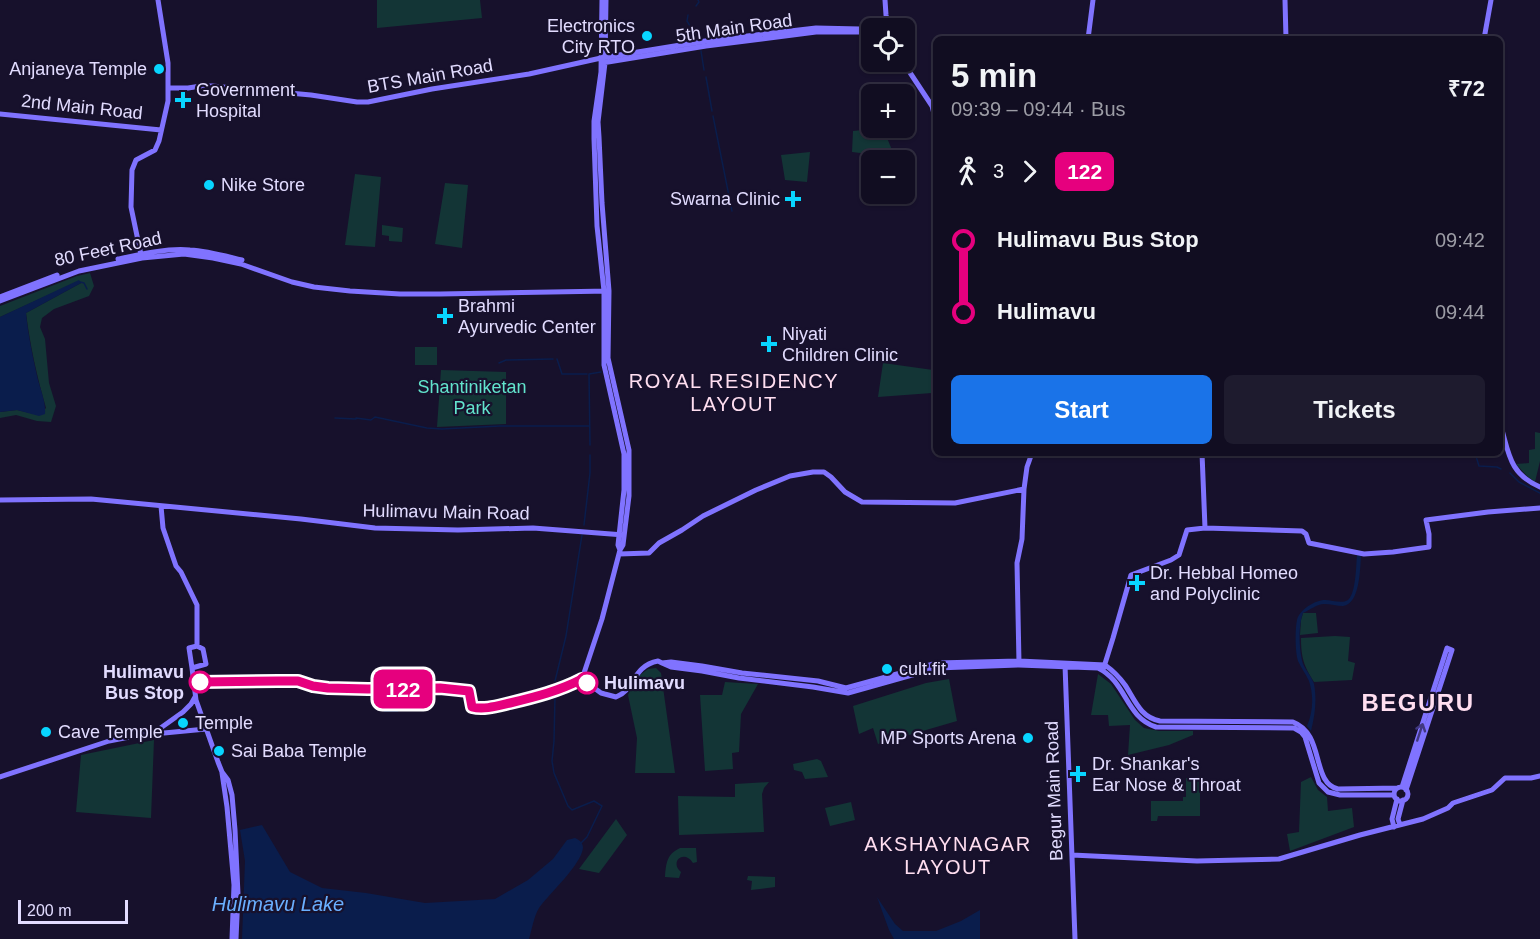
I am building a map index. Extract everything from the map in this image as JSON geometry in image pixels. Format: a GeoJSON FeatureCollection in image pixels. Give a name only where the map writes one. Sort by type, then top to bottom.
{"type":"FeatureCollection","features":[{"type":"Feature","properties":{"kind":"street"},"geometry":{"type":"LineString","coordinates":[[141,256],[131,207],[132,170],[136,160],[155,150],[162,130],[168,88],[168,63],[158,0]]}},
{"type":"Feature","properties":{"kind":"street"},"geometry":{"type":"LineString","coordinates":[[602,0],[603,61]]}},
{"type":"Feature","properties":{"kind":"street"},"geometry":{"type":"LineString","coordinates":[[194,682],[298,681],[328,688],[440,688],[469,691],[472,707],[478,708],[543,695],[582,679],[602,619],[619,552],[618,544],[622,535],[630,485],[629,450],[608,358],[606,335],[607,293],[598,122],[606,0]]}},
{"type":"Feature","properties":{"kind":"street"},"geometry":{"type":"LineString","coordinates":[[885,0],[887,18]]}},
{"type":"Feature","properties":{"kind":"street"},"geometry":{"type":"LineString","coordinates":[[1088,36],[1094,0]]}},
{"type":"Feature","properties":{"kind":"street"},"geometry":{"type":"LineString","coordinates":[[1285,0],[1286,36]]}},
{"type":"Feature","properties":{"kind":"street"},"geometry":{"type":"LineString","coordinates":[[1485,36],[1491,0]]}},
{"type":"Feature","properties":{"kind":"street","name":"5th Main Road"},"geometry":{"type":"LineString","coordinates":[[603,61],[705,41],[816,28],[861,30]]}},
{"type":"Feature","properties":{"kind":"street","name":"BTS Main Road"},"geometry":{"type":"LineString","coordinates":[[168,88],[212,86],[311,95],[365,103],[432,89],[530,75],[603,61]]}},
{"type":"Feature","properties":{"kind":"street"},"geometry":{"type":"LineString","coordinates":[[910,72],[933,110]]}},
{"type":"Feature","properties":{"kind":"street","name":"2nd Main Road"},"geometry":{"type":"LineString","coordinates":[[0,114],[162,130]]}},
{"type":"Feature","properties":{"kind":"street","name":"80 Feet Road"},"geometry":{"type":"LineString","coordinates":[[2,298],[77,268],[141,256],[185,252],[214,254],[249,262],[286,276],[328,288],[350,291],[400,294],[579,291],[582,294],[607,293]]}},
{"type":"Feature","properties":{"kind":"street"},"geometry":{"type":"LineString","coordinates":[[1503,434],[1511,462],[1524,477],[1540,487]]}},
{"type":"Feature","properties":{"kind":"street"},"geometry":{"type":"LineString","coordinates":[[1018,663],[1017,563],[1022,539],[1024,489],[1031,456]]}},
{"type":"Feature","properties":{"kind":"street"},"geometry":{"type":"LineString","coordinates":[[1202,456],[1205,528]]}},
{"type":"Feature","properties":{"kind":"street"},"geometry":{"type":"LineString","coordinates":[[619,552],[649,552],[659,543],[703,516],[756,490],[790,476],[813,472],[824,472],[845,492],[862,502],[955,502],[1024,489]]}},
{"type":"Feature","properties":{"kind":"street","name":"Hulimavu Main Road"},"geometry":{"type":"LineString","coordinates":[[0,500],[92,499],[375,528],[458,530],[533,528],[622,535]]}},
{"type":"Feature","properties":{"kind":"street"},"geometry":{"type":"LineString","coordinates":[[161,506],[164,528],[176,566],[197,605],[197,646]]}},
{"type":"Feature","properties":{"kind":"street"},"geometry":{"type":"LineString","coordinates":[[1104,668],[1131,575],[1172,560],[1179,555],[1187,530],[1205,528],[1302,531],[1306,534],[1309,543],[1364,554],[1429,547],[1426,520],[1540,508]]}},
{"type":"Feature","properties":{"kind":"street"},"geometry":{"type":"LineString","coordinates":[[192,668],[206,664],[203,649],[197,646],[189,648],[195,697],[222,772],[228,807],[234,885],[234,939]]}},
{"type":"Feature","properties":{"kind":"street"},"geometry":{"type":"LineString","coordinates":[[582,679],[601,693],[616,697],[624,694],[644,666],[658,661],[671,667],[848,693],[937,668],[1018,663],[1104,668],[1124,683],[1142,720],[1156,726],[1291,727],[1301,732],[1306,739],[1323,788],[1334,794],[1398,798],[1407,796],[1402,788],[1447,648],[1452,650],[1402,788]]}},
{"type":"Feature","properties":{"kind":"street"},"geometry":{"type":"LineString","coordinates":[[1018,663],[1040,666],[1065,665]]}},
{"type":"Feature","properties":{"kind":"street","name":"Begur Main Road"},"geometry":{"type":"LineString","coordinates":[[1065,665],[1075,939]]}},
{"type":"Feature","properties":{"kind":"street"},"geometry":{"type":"LineString","coordinates":[[155,732],[183,712],[195,697]]}},
{"type":"Feature","properties":{"kind":"street"},"geometry":{"type":"LineString","coordinates":[[0,777],[109,741],[155,732],[206,729]]}},
{"type":"Feature","properties":{"kind":"street"},"geometry":{"type":"LineString","coordinates":[[1072,855],[1197,861],[1279,859],[1423,819],[1448,808],[1453,803],[1492,790],[1505,778],[1540,776]]}},
{"type":"Feature","properties":{"kind":"street"},"geometry":{"type":"LineString","coordinates":[[1320,778],[1335,789],[1402,788]]}},
{"type":"Feature","properties":{"kind":"street"},"geometry":{"type":"LineString","coordinates":[[1397,826],[1392,819],[1398,798],[1395,790],[1402,788]]}},
{"type":"Feature","properties":{"kind":"green space"},"geometry":{"type":"Polygon","coordinates":[[[377,0],[480,0],[482,18],[377,28],[377,0]]]}},
{"type":"Feature","properties":{"kind":"green space"},"geometry":{"type":"Polygon","coordinates":[[[861,130],[861,138],[887,138],[892,150],[852,152],[853,131],[861,130]]]}},
{"type":"Feature","properties":{"kind":"green space"},"geometry":{"type":"Polygon","coordinates":[[[810,152],[807,182],[785,180],[781,155],[810,152]]]}},
{"type":"Feature","properties":{"kind":"green space"},"geometry":{"type":"Polygon","coordinates":[[[355,174],[381,177],[375,247],[345,245],[355,174]]]}},
{"type":"Feature","properties":{"kind":"green space"},"geometry":{"type":"Polygon","coordinates":[[[445,183],[468,185],[462,248],[435,244],[445,183]]]}},
{"type":"Feature","properties":{"kind":"green space"},"geometry":{"type":"Polygon","coordinates":[[[382,225],[403,228],[402,242],[389,241],[389,236],[382,235],[382,225]]]}},
{"type":"Feature","properties":{"kind":"green space"},"geometry":{"type":"Polygon","coordinates":[[[90,273],[94,286],[89,296],[54,309],[42,318],[40,327],[45,339],[49,383],[56,406],[51,422],[16,415],[0,418],[0,412],[17,410],[39,415],[46,408],[34,361],[26,313],[81,283],[79,281],[0,317],[0,306],[90,273]]]}},
{"type":"Feature","properties":{"kind":"green space"},"geometry":{"type":"Polygon","coordinates":[[[415,347],[437,347],[437,365],[415,365],[415,347]]]}},
{"type":"Feature","properties":{"kind":"green space"},"geometry":{"type":"Polygon","coordinates":[[[883,363],[933,370],[932,393],[878,397],[883,363]]]}},
{"type":"Feature","properties":{"kind":"green space","name":"Shantiniketan Park"},"geometry":{"type":"Polygon","coordinates":[[[441,370],[506,372],[506,424],[437,427],[441,370]]]}},
{"type":"Feature","properties":{"kind":"green space"},"geometry":{"type":"Polygon","coordinates":[[[1535,432],[1540,433],[1540,461],[1535,482],[1516,464],[1529,463],[1529,450],[1535,449],[1535,432]]]}},
{"type":"Feature","properties":{"kind":"green space"},"geometry":{"type":"Polygon","coordinates":[[[1303,613],[1316,613],[1318,633],[1300,635],[1303,613]]]}},
{"type":"Feature","properties":{"kind":"green space"},"geometry":{"type":"Polygon","coordinates":[[[1350,637],[1348,661],[1355,663],[1352,680],[1314,682],[1304,662],[1301,638],[1350,637]]]}},
{"type":"Feature","properties":{"kind":"green space"},"geometry":{"type":"Polygon","coordinates":[[[656,668],[661,673],[675,773],[635,773],[637,738],[628,695],[636,678],[648,669],[656,668]]]}},
{"type":"Feature","properties":{"kind":"green space"},"geometry":{"type":"Polygon","coordinates":[[[1098,674],[1111,684],[1135,720],[1144,728],[1159,731],[1193,731],[1193,735],[1169,745],[1128,755],[1130,725],[1109,726],[1108,715],[1091,715],[1098,674]]]}},
{"type":"Feature","properties":{"kind":"green space"},"geometry":{"type":"Polygon","coordinates":[[[949,679],[957,721],[878,744],[873,728],[859,734],[853,706],[926,683],[949,679]]]}},
{"type":"Feature","properties":{"kind":"green space"},"geometry":{"type":"Polygon","coordinates":[[[725,682],[758,684],[741,714],[739,752],[732,753],[733,769],[705,771],[700,695],[722,695],[725,682]]]}},
{"type":"Feature","properties":{"kind":"green space"},"geometry":{"type":"Polygon","coordinates":[[[154,740],[151,818],[76,812],[81,755],[154,740]]]}},
{"type":"Feature","properties":{"kind":"green space"},"geometry":{"type":"Polygon","coordinates":[[[817,759],[821,761],[828,777],[805,779],[802,772],[794,770],[793,764],[817,759]]]}},
{"type":"Feature","properties":{"kind":"green space"},"geometry":{"type":"Polygon","coordinates":[[[1311,777],[1318,790],[1327,797],[1328,811],[1352,808],[1354,827],[1290,851],[1287,834],[1299,832],[1301,782],[1311,777]]]}},
{"type":"Feature","properties":{"kind":"green space"},"geometry":{"type":"Polygon","coordinates":[[[1186,778],[1200,778],[1200,816],[1158,816],[1157,821],[1151,821],[1151,801],[1183,801],[1183,797],[1186,797],[1186,778]]]}},
{"type":"Feature","properties":{"kind":"green space"},"geometry":{"type":"Polygon","coordinates":[[[769,782],[762,794],[764,832],[679,835],[678,796],[735,797],[735,784],[769,782]]]}},
{"type":"Feature","properties":{"kind":"green space"},"geometry":{"type":"Polygon","coordinates":[[[851,802],[855,820],[830,826],[825,808],[851,802]]]}},
{"type":"Feature","properties":{"kind":"green space"},"geometry":{"type":"Polygon","coordinates":[[[616,819],[627,835],[599,873],[579,869],[616,819]]]}},
{"type":"Feature","properties":{"kind":"green space"},"geometry":{"type":"Polygon","coordinates":[[[680,848],[696,848],[697,862],[693,863],[686,857],[679,858],[677,864],[681,872],[679,878],[665,877],[668,860],[672,853],[680,848]]]}},
{"type":"Feature","properties":{"kind":"green space"},"geometry":{"type":"Polygon","coordinates":[[[748,876],[775,877],[775,887],[751,890],[752,881],[747,880],[748,876]]]}},
{"type":"Feature","properties":{"kind":"water"},"geometry":{"type":"Polygon","coordinates":[[[79,280],[81,283],[26,313],[45,414],[39,416],[17,410],[0,412],[0,317],[79,280]]]}},
{"type":"Feature","properties":{"kind":"water"},"geometry":{"type":"Polygon","coordinates":[[[1357,555],[1361,556],[1358,585],[1349,604],[1319,605],[1303,613],[1301,618],[1302,659],[1315,690],[1314,719],[1311,731],[1307,726],[1312,710],[1312,692],[1297,657],[1298,616],[1308,606],[1317,602],[1325,600],[1343,602],[1351,597],[1357,555]]]}},
{"type":"Feature","properties":{"kind":"water"},"geometry":{"type":"Polygon","coordinates":[[[398,690],[398,712],[384,712],[383,691],[398,690]]]}},
{"type":"Feature","properties":{"kind":"water","name":"Hulimavu Lake"},"geometry":{"type":"Polygon","coordinates":[[[262,825],[290,872],[322,888],[425,903],[495,899],[528,880],[553,859],[567,840],[575,838],[579,840],[583,848],[577,863],[539,908],[529,939],[242,939],[245,861],[240,830],[262,825]]]}},
{"type":"Feature","properties":{"kind":"water"},"geometry":{"type":"Polygon","coordinates":[[[877,897],[895,924],[903,931],[936,931],[980,910],[980,939],[894,939],[877,897]]]}},
{"type":"Feature","properties":{"kind":"waterway"},"geometry":{"type":"LineString","coordinates":[[696,6],[698,0]]}},
{"type":"Feature","properties":{"kind":"waterway"},"geometry":{"type":"LineString","coordinates":[[688,15],[687,21],[696,36]]}},
{"type":"Feature","properties":{"kind":"waterway"},"geometry":{"type":"LineString","coordinates":[[701,51],[704,70]]}},
{"type":"Feature","properties":{"kind":"waterway"},"geometry":{"type":"LineString","coordinates":[[706,77],[712,111]]}},
{"type":"Feature","properties":{"kind":"waterway"},"geometry":{"type":"LineString","coordinates":[[713,116],[732,211]]}},
{"type":"Feature","properties":{"kind":"waterway"},"geometry":{"type":"LineString","coordinates":[[80,282],[84,283],[87,289]]}},
{"type":"Feature","properties":{"kind":"waterway"},"geometry":{"type":"LineString","coordinates":[[499,363],[506,360],[553,359]]}},
{"type":"Feature","properties":{"kind":"waterway"},"geometry":{"type":"LineString","coordinates":[[557,359],[562,374],[587,374]]}},
{"type":"Feature","properties":{"kind":"waterway"},"geometry":{"type":"LineString","coordinates":[[590,445],[589,374],[601,372]]}},
{"type":"Feature","properties":{"kind":"waterway"},"geometry":{"type":"LineString","coordinates":[[335,418],[371,420],[375,417],[442,429],[500,426],[589,426]]}},
{"type":"Feature","properties":{"kind":"waterway"},"geometry":{"type":"LineString","coordinates":[[584,525],[590,455]]}},
{"type":"Feature","properties":{"kind":"waterway"},"geometry":{"type":"LineString","coordinates":[[1476,456],[1479,466],[1501,469]]}},
{"type":"Feature","properties":{"kind":"waterway"},"geometry":{"type":"LineString","coordinates":[[1510,473],[1519,482],[1540,493]]}},
{"type":"Feature","properties":{"kind":"waterway"},"geometry":{"type":"LineString","coordinates":[[555,681],[566,636],[582,535]]}},
{"type":"Feature","properties":{"kind":"waterway"},"geometry":{"type":"LineString","coordinates":[[555,696],[552,761],[554,773],[568,806],[572,810],[594,801],[602,806],[587,837],[580,844]]}},
{"type":"Feature","properties":{"kind":"bus line","name":"122"},"geometry":{"type":"LineString","coordinates":[[200,682],[298,681],[328,688],[440,688],[469,691],[472,707],[478,708],[543,695],[582,679],[587,683]]}},
{"type":"Feature","properties":{"kind":"place","name":"Electronics City RTO"},"geometry":{"type":"Point","coordinates":[647,36]}},
{"type":"Feature","properties":{"kind":"place","name":"Anjaneya Temple"},"geometry":{"type":"Point","coordinates":[159,69]}},
{"type":"Feature","properties":{"kind":"place","name":"Government Hospital"},"geometry":{"type":"Point","coordinates":[183,100]}},
{"type":"Feature","properties":{"kind":"place","name":"Nike Store"},"geometry":{"type":"Point","coordinates":[209,185]}},
{"type":"Feature","properties":{"kind":"place","name":"Swarna Clinic"},"geometry":{"type":"Point","coordinates":[793,199]}},
{"type":"Feature","properties":{"kind":"place","name":"Brahmi Ayurvedic Center"},"geometry":{"type":"Point","coordinates":[445,316]}},
{"type":"Feature","properties":{"kind":"place","name":"Niyati Children Clinic"},"geometry":{"type":"Point","coordinates":[769,344]}},
{"type":"Feature","properties":{"kind":"place","name":"Dr. Hebbal Homeo and Polyclinic"},"geometry":{"type":"Point","coordinates":[1137,583]}},
{"type":"Feature","properties":{"kind":"place","name":"cult.fit"},"geometry":{"type":"Point","coordinates":[887,669]}},
{"type":"Feature","properties":{"kind":"place","name":"Hulimavu Bus Stop"},"geometry":{"type":"Point","coordinates":[200,682]}},
{"type":"Feature","properties":{"kind":"place","name":"Hulimavu"},"geometry":{"type":"Point","coordinates":[587,683]}},
{"type":"Feature","properties":{"kind":"place","name":"Temple"},"geometry":{"type":"Point","coordinates":[183,723]}},
{"type":"Feature","properties":{"kind":"place","name":"Cave Temple"},"geometry":{"type":"Point","coordinates":[46,732]}},
{"type":"Feature","properties":{"kind":"place","name":"MP Sports Arena"},"geometry":{"type":"Point","coordinates":[1028,738]}},
{"type":"Feature","properties":{"kind":"place","name":"Sai Baba Temple"},"geometry":{"type":"Point","coordinates":[219,751]}},
{"type":"Feature","properties":{"kind":"place","name":"Dr. Shankar's Ear Nose & Throat"},"geometry":{"type":"Point","coordinates":[1078,774]}},
{"type":"Feature","properties":{"kind":"district","name":"ROYAL RESIDENCY LAYOUT"},"geometry":{"type":"Point","coordinates":[734,392]}},
{"type":"Feature","properties":{"kind":"district","name":"BEGURU"},"geometry":{"type":"Point","coordinates":[1418,702]}},
{"type":"Feature","properties":{"kind":"district","name":"AKSHAYNAGAR LAYOUT"},"geometry":{"type":"Point","coordinates":[948,856]}}]}
